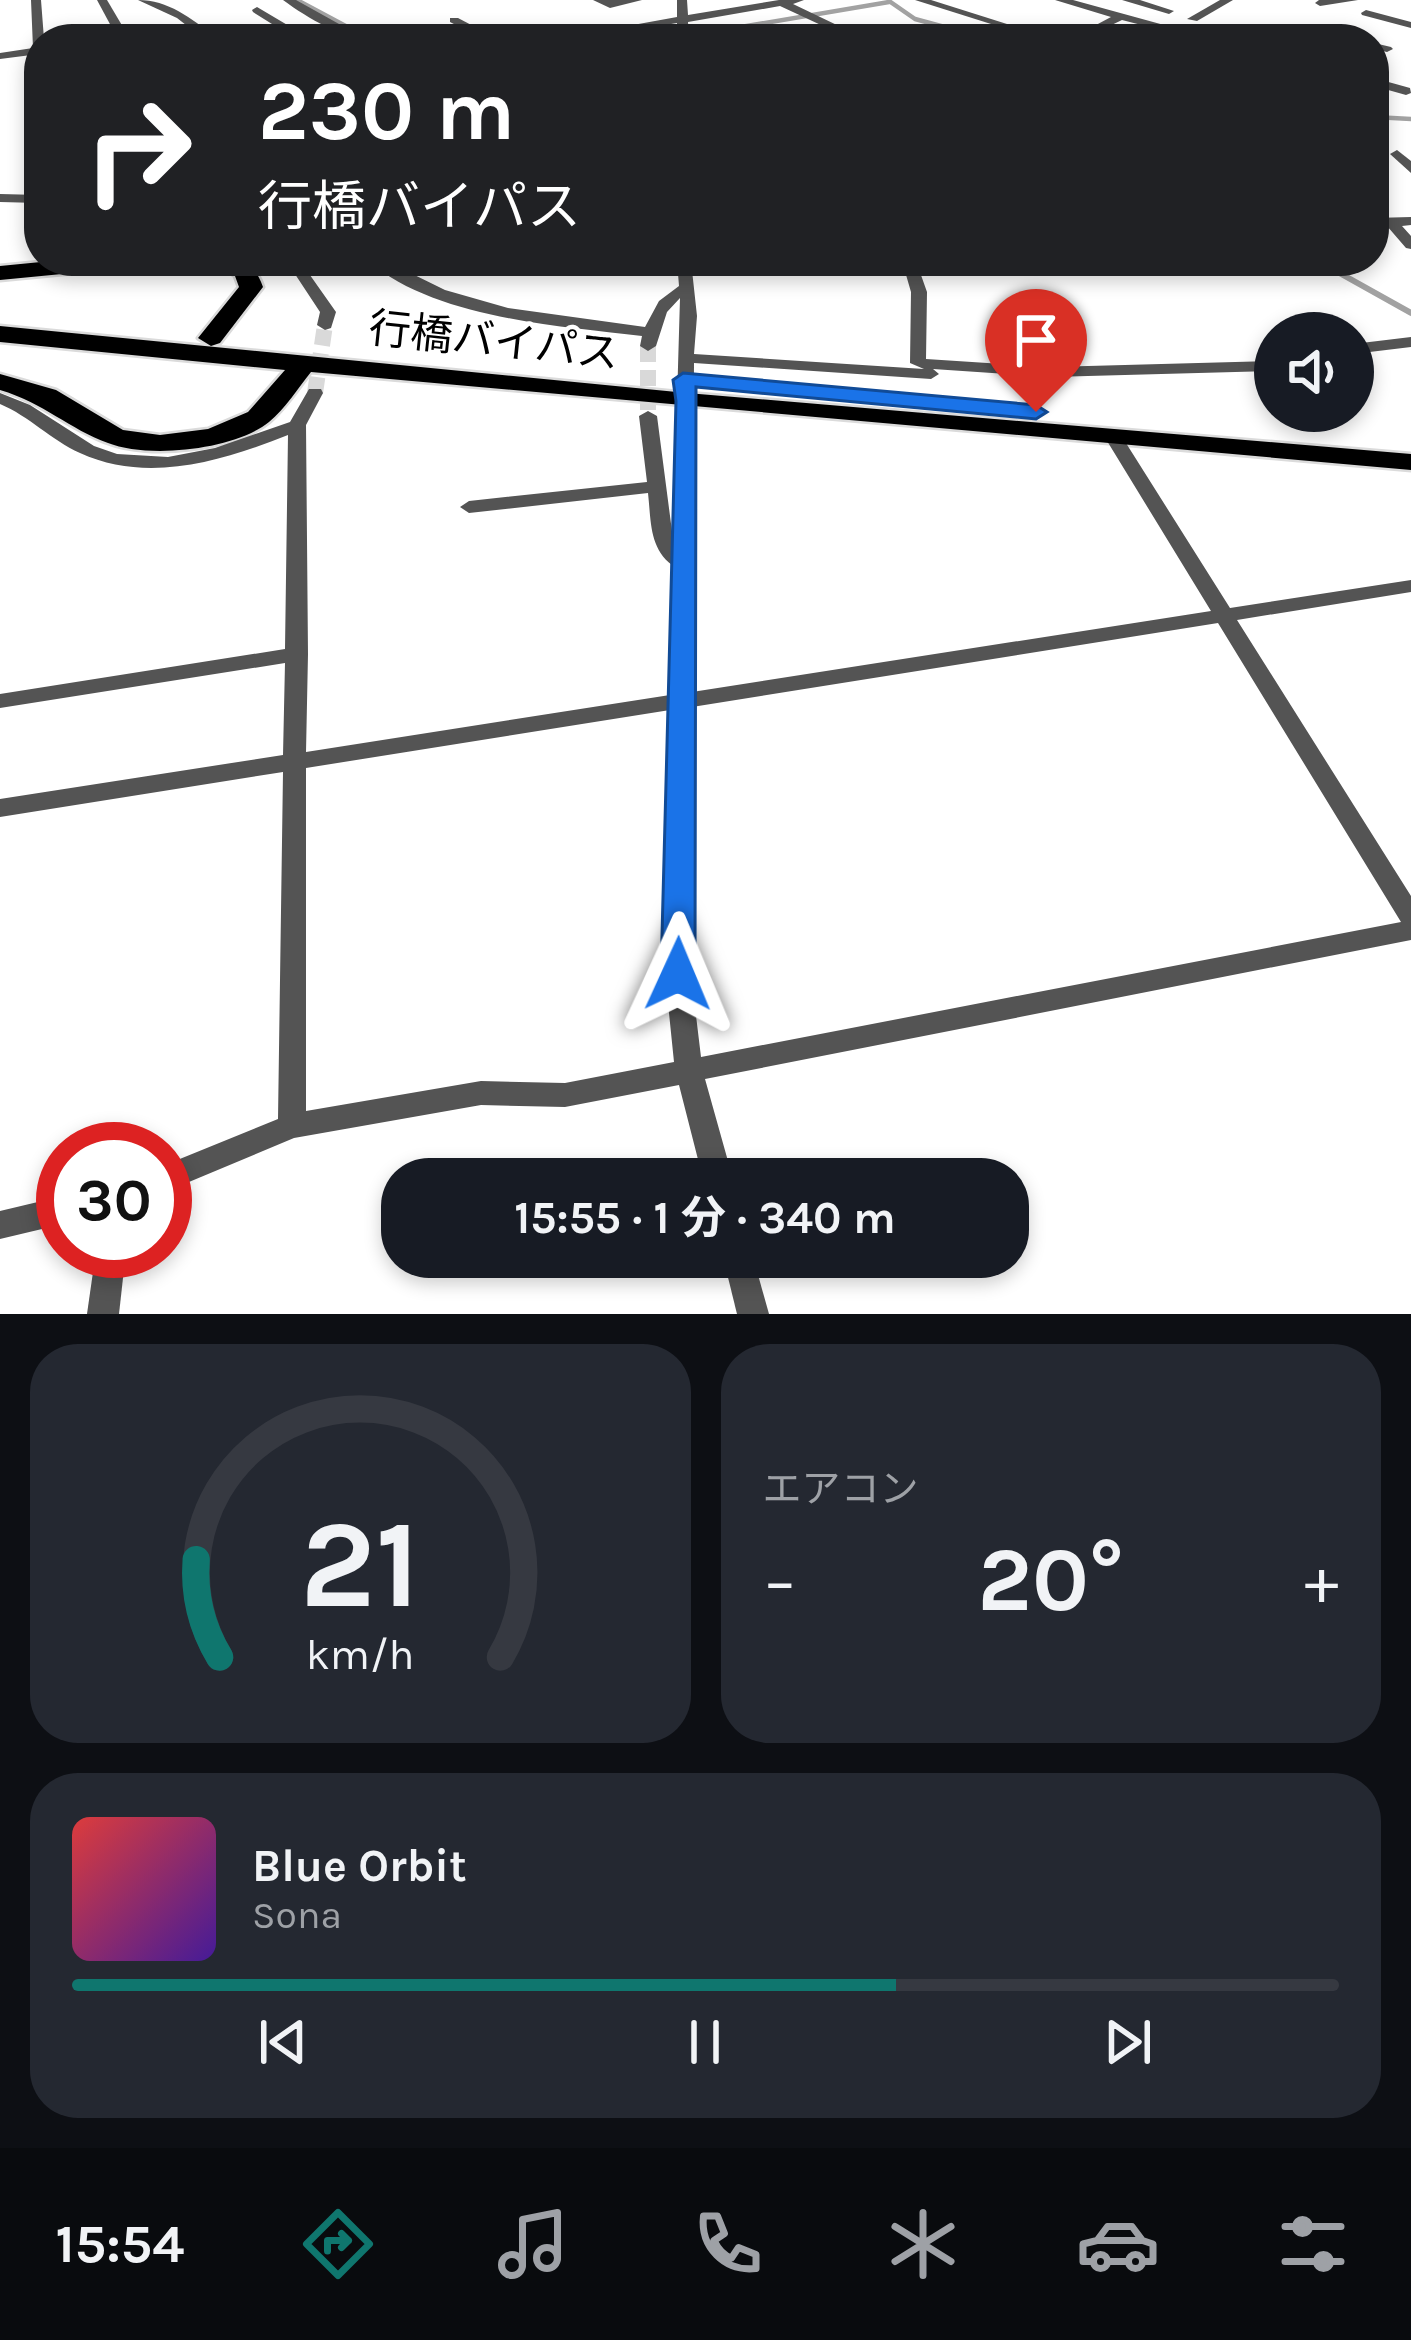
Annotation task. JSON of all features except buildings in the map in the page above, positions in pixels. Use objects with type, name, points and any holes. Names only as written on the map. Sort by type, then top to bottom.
[{"type":"highway","points":[[211,338],[251,286],[247,276]]},
{"type":"highway","name":"行橋バイパス","points":[[0,317],[1411,442]]},
{"type":"highway","name":"行橋バイパス","points":[[0,334],[304,364],[685,379],[1114,436],[1411,462]]},
{"type":"highway","points":[[4,399],[47,396],[116,437],[160,443],[214,437],[258,418],[304,364]]},
{"type":"street","points":[[102,0],[112,0]]},
{"type":"street","points":[[143,0],[190,24]]},
{"type":"street","points":[[288,0],[330,24]]},
{"type":"street","points":[[598,0],[610,5],[637,0]]},
{"type":"street","points":[[682,0],[682,24]]},
{"type":"street","points":[[652,24],[800,0]]},
{"type":"street","points":[[920,0],[1000,24]]},
{"type":"street","points":[[1060,0],[1151,24]]},
{"type":"street","points":[[1127,0],[1168,11]]},
{"type":"street","points":[[1192,20],[1228,0]]},
{"type":"street","points":[[1320,3],[1353,0]]},
{"type":"street","points":[[774,2],[826,24]]},
{"type":"street","points":[[166,9],[180,4]]},
{"type":"street","points":[[257,10],[279,24]]},
{"type":"street","points":[[1366,13],[1408,23]]},
{"type":"street","points":[[717,14],[732,24]]},
{"type":"street","points":[[740,24],[804,14]]},
{"type":"street","points":[[1104,24],[1120,16]]},
{"type":"street","points":[[454,20],[462,24]]},
{"type":"street","points":[[1389,86],[1406,91]]},
{"type":"street","points":[[1397,154],[1411,169]]},
{"type":"street","points":[[1392,250],[1411,247]]},
{"type":"street","points":[[303,276],[328,313],[326,325]]},
{"type":"street","points":[[401,276],[422,290],[454,301],[649,339],[673,293],[684,289]]},
{"type":"street","points":[[684,276],[689,316],[678,974],[689,1072],[712,1158]]},
{"type":"street","points":[[914,276],[919,292],[918,363],[964,369],[1109,371],[1254,367]]},
{"type":"street","points":[[1374,346],[1411,342]]},
{"type":"street","points":[[685,379],[964,376],[964,369]]},
{"type":"street","points":[[292,1126],[298,425],[315,392]]},
{"type":"street","points":[[4,399],[38,413],[92,452],[160,463],[204,458],[298,425]]},
{"type":"street","points":[[648,416],[663,539],[670,554],[686,566]]},
{"type":"street","points":[[1114,436],[1411,917]]},
{"type":"street","points":[[469,507],[658,486]]},
{"type":"street","points":[[0,808],[1411,586]]},
{"type":"street","points":[[0,701],[298,654]]},
{"type":"street","points":[[192,1169],[292,1126],[481,1093],[566,1095],[1411,930]]},
{"type":"street","points":[[0,1226],[36,1217]]},
{"type":"street","points":[[103,1314],[108,1278]]},
{"type":"street","points":[[744,1278],[753,1314]]},
{"type":"waterway","points":[[297,0],[342,24]]},
{"type":"waterway","points":[[889,1],[915,19],[934,24]]},
{"type":"waterway","points":[[759,24],[889,2]]},
{"type":"waterway","points":[[1389,118],[1411,119]]},
{"type":"waterway","points":[[1345,276],[1411,313]]},
{"type":"tunnel","points":[[315,393],[325,325]]},
{"type":"tunnel","points":[[648,346],[648,416]]},
{"type":"route","points":[[678,974],[686,566],[687,401],[683,380],[1036,412]]}]
